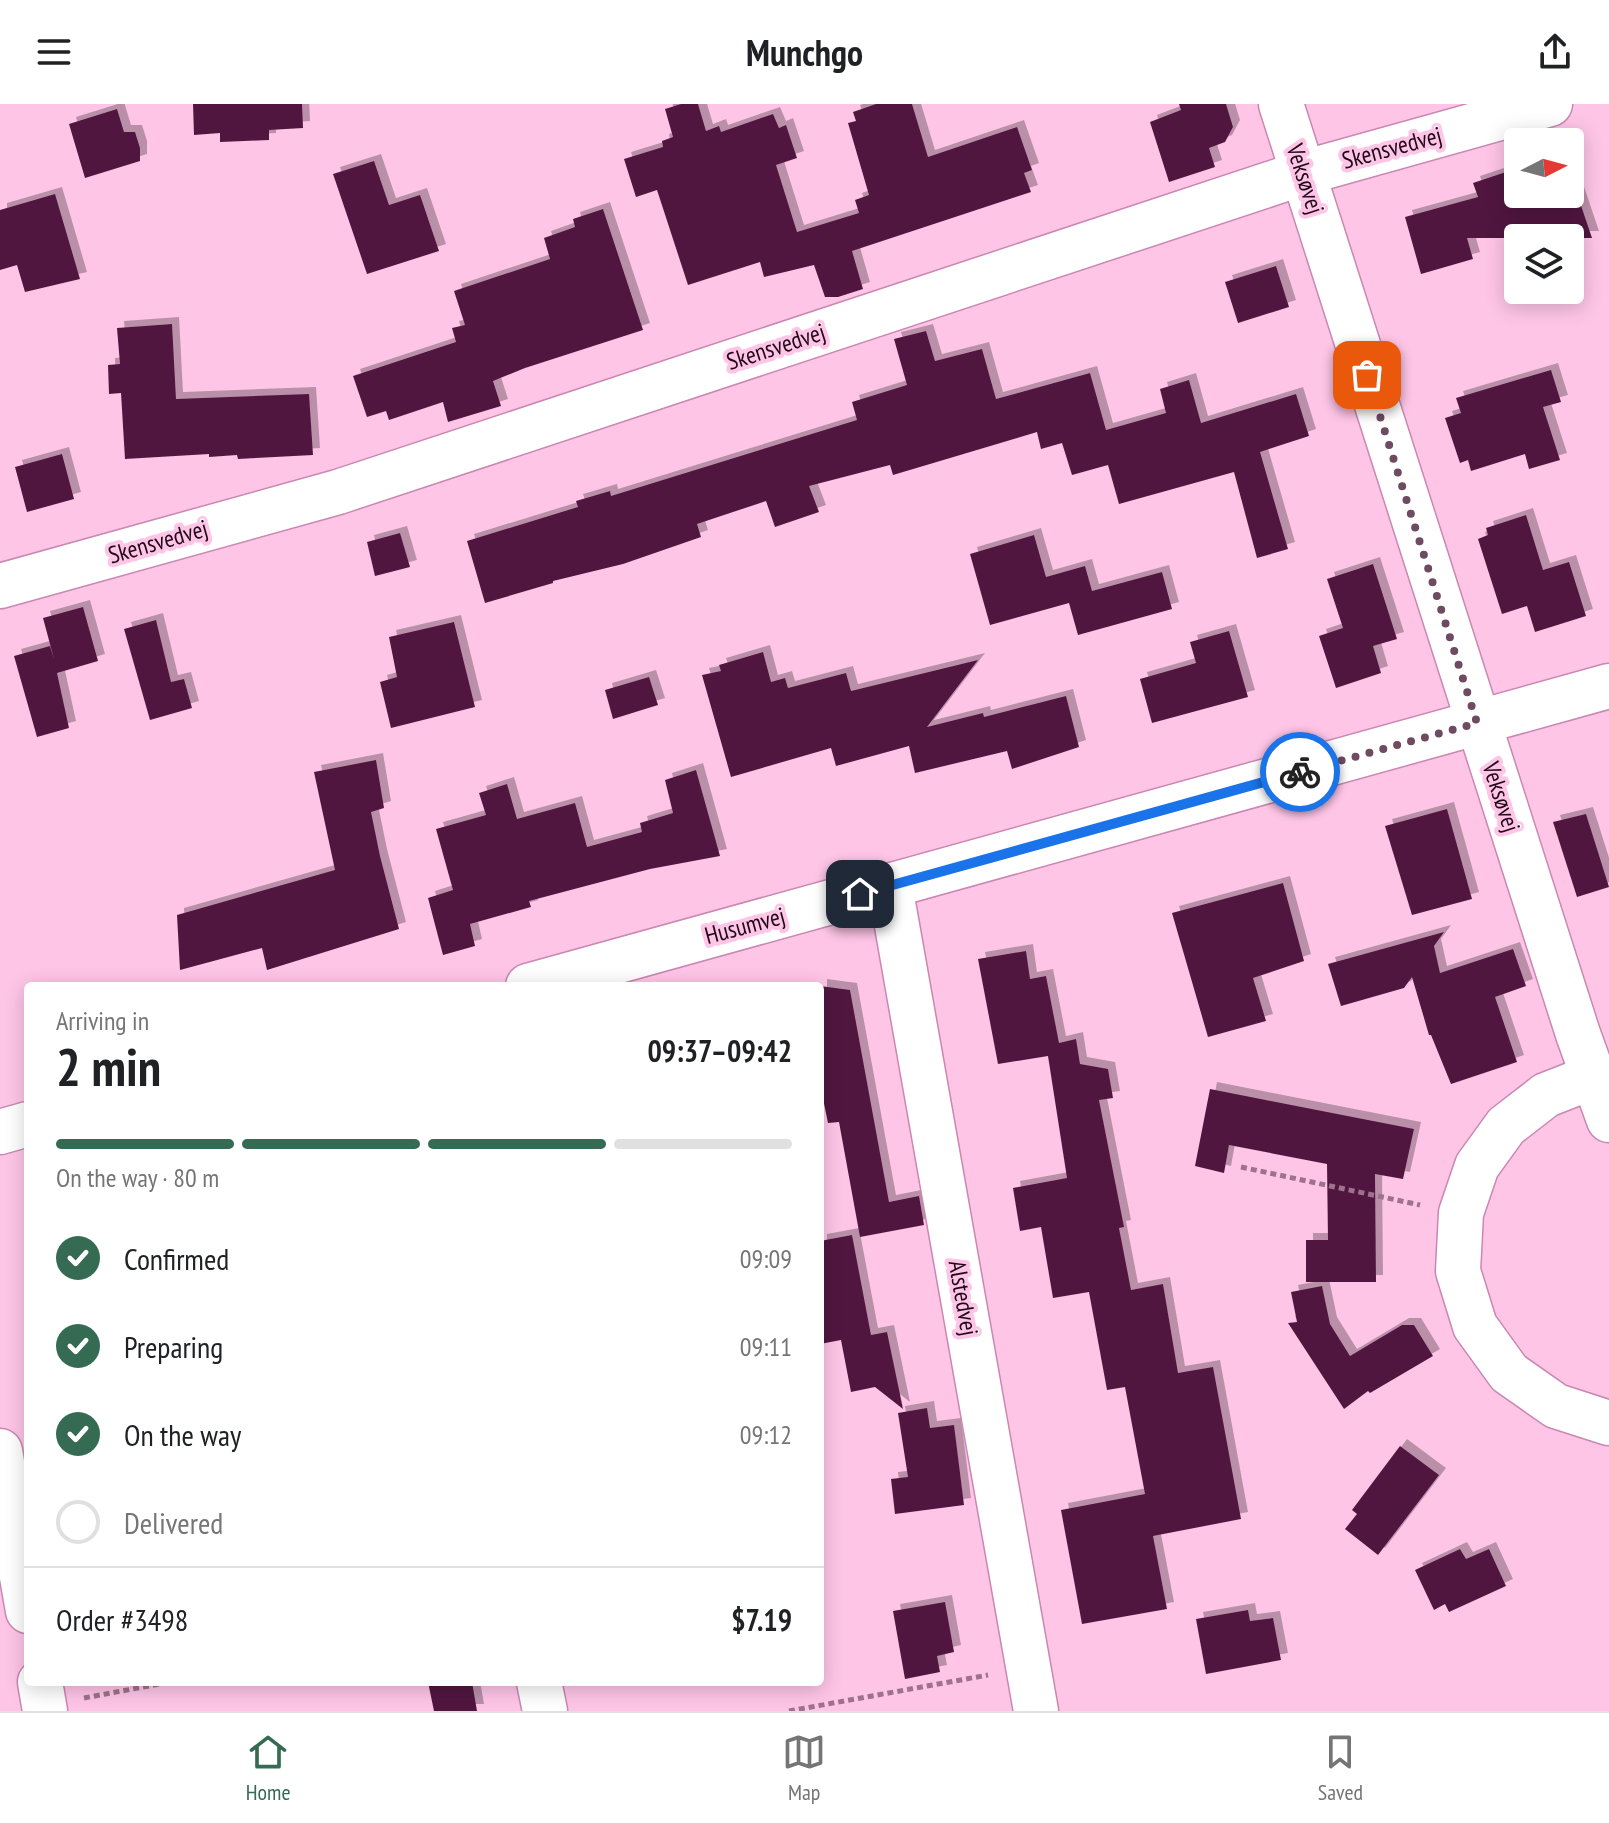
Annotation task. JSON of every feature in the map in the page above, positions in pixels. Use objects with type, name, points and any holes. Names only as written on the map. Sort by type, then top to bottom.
[{"type":"street","name":"Veksøvej","points":[[1281,104],[1477,723],[1592,1077],[1609,1120]]},
{"type":"street","name":"Skensvedvej","points":[[0,586],[338,492],[1303,173],[1550,104]]},
{"type":"street","name":"Husumvej","points":[[542,982],[1609,686]]},
{"type":"street","name":"Alstedvej","points":[[890,886],[1036,1711]]},
{"type":"street","points":[[1592,1077],[1546,1095],[1506,1126],[1477,1166],[1461,1213],[1458,1271],[1475,1326],[1509,1373],[1556,1406],[1609,1423]]},
{"type":"street","points":[[0,1132],[24,1125]]},
{"type":"street","points":[[0,1451],[24,1588]]},
{"type":"street","points":[[540,1686],[545,1711]]},
{"type":"path","points":[[1241,1167],[1461,1213]]},
{"type":"path","points":[[789,1711],[1028,1668]]},
{"type":"path","points":[[43,1699],[140,1686]]},
{"type":"building","points":[[193,104],[302,104],[303,128],[269,130],[269,140],[220,142],[220,133],[194,135]]},
{"type":"building","points":[[681,104],[698,104],[706,131],[719,126],[721,132],[773,114],[779,128],[786,125],[797,158],[776,165],[797,232],[859,213],[855,200],[869,195],[848,123],[856,121],[853,112],[876,104],[912,104],[928,157],[1017,127],[1032,170],[1024,173],[1031,192],[852,251],[863,289],[838,297],[825,297],[814,265],[764,277],[760,262],[688,285],[657,190],[636,197],[624,159],[663,147],[662,141],[673,137],[665,109]]},
{"type":"building","points":[[1179,104],[1226,104],[1233,127],[1225,142],[1209,148],[1215,167],[1169,182],[1150,122],[1181,110]]},
{"type":"building","points":[[117,109],[124,132],[135,132],[140,161],[85,178],[69,124]]},
{"type":"building","points":[[374,161],[389,205],[420,195],[439,251],[367,274],[333,174]]},
{"type":"building","points":[[1504,173],[1504,208],[1582,208],[1592,238],[1584,238],[1584,224],[1504,224],[1504,238],[1467,238],[1473,259],[1421,274],[1405,217],[1478,197],[1473,183]]},
{"type":"building","points":[[55,194],[80,279],[25,292],[17,265],[0,270],[0,210]]},
{"type":"building","points":[[603,209],[643,330],[493,381],[501,406],[448,422],[443,402],[389,420],[386,411],[367,417],[353,376],[456,342],[452,328],[465,325],[454,291],[550,259],[544,238],[575,227],[573,219]]},
{"type":"building","points":[[1276,266],[1289,307],[1238,323],[1225,282]]},
{"type":"building","points":[[172,324],[176,399],[309,394],[313,455],[238,459],[237,455],[209,457],[209,454],[125,459],[121,393],[109,394],[108,365],[120,364],[117,328]]},
{"type":"building","points":[[926,331],[935,361],[982,349],[996,399],[1090,373],[1106,430],[1166,413],[1160,389],[1189,380],[1201,423],[1296,394],[1309,436],[1260,452],[1288,549],[1257,558],[1234,472],[1119,504],[1108,465],[1072,475],[1062,443],[1041,449],[1037,432],[893,475],[890,465],[809,486],[819,512],[775,527],[766,501],[697,524],[701,537],[623,564],[553,581],[485,603],[467,541],[578,507],[576,501],[610,491],[611,496],[857,420],[852,402],[907,385],[894,339]]},
{"type":"building","points":[[1551,370],[1561,402],[1543,407],[1560,460],[1529,469],[1525,454],[1471,471],[1468,460],[1460,463],[1445,418],[1461,413],[1456,398]]},
{"type":"building","points":[[62,454],[74,499],[27,512],[15,467]]},
{"type":"building","points":[[1526,515],[1543,570],[1569,562],[1586,616],[1535,632],[1527,606],[1502,614],[1478,539],[1488,535],[1486,528]]},
{"type":"building","points":[[400,533],[410,567],[375,576],[367,542]]},
{"type":"building","points":[[1034,535],[1046,577],[1085,566],[1092,591],[1162,572],[1172,609],[1078,635],[1069,603],[990,625],[970,554]]},
{"type":"building","points":[[1373,564],[1397,639],[1373,646],[1381,673],[1336,688],[1319,636],[1343,628],[1327,579]]},
{"type":"building","points":[[83,607],[98,661],[57,673],[69,728],[37,737],[14,656],[50,646],[54,659],[43,618]]},
{"type":"building","points":[[156,620],[171,682],[184,679],[192,708],[150,720],[124,629]]},
{"type":"building","points":[[454,622],[475,707],[391,728],[380,682],[397,677],[389,637]]},
{"type":"building","points":[[1229,631],[1248,697],[1152,723],[1140,679],[1196,663],[1190,642]]},
{"type":"building","points":[[763,652],[771,682],[785,678],[788,688],[846,673],[851,691],[978,660],[927,727],[983,713],[984,717],[1066,696],[1079,747],[1012,769],[1007,751],[915,773],[909,746],[836,766],[831,748],[731,777],[702,675],[721,671],[719,665]]},
{"type":"building","points":[[649,677],[658,705],[613,719],[605,690]]},
{"type":"building","points":[[376,760],[384,808],[371,812],[399,929],[267,970],[262,948],[180,970],[177,915],[335,870],[314,772]]},
{"type":"building","points":[[696,770],[720,856],[650,869],[529,901],[531,907],[470,924],[475,946],[443,955],[428,898],[453,890],[436,829],[486,815],[479,793],[507,784],[517,819],[575,803],[587,847],[642,832],[640,823],[673,813],[665,780]]},
{"type":"building","points":[[1447,809],[1472,899],[1412,915],[1385,826]]},
{"type":"building","points":[[1586,814],[1609,887],[1577,897],[1553,822]]},
{"type":"building","points":[[1283,883],[1304,961],[1253,978],[1266,1021],[1208,1037],[1172,913]]},
{"type":"building","points":[[1444,932],[1434,946],[1440,973],[1513,949],[1526,986],[1495,997],[1517,1062],[1451,1084],[1429,1035],[1412,977],[1404,988],[1341,1006],[1328,964]]},
{"type":"building","points":[[1026,951],[1030,979],[1046,976],[1059,1043],[1076,1039],[1080,1064],[1108,1069],[1113,1098],[1099,1100],[1124,1227],[1119,1228],[1131,1290],[1163,1284],[1178,1373],[1213,1367],[1241,1519],[1153,1536],[1167,1609],[1082,1624],[1061,1510],[1145,1494],[1125,1387],[1107,1390],[1089,1292],[1053,1298],[1041,1227],[1020,1231],[1013,1188],[1067,1178],[1048,1056],[998,1064],[978,959]]},
{"type":"building","points":[[824,987],[850,990],[889,1202],[919,1196],[924,1225],[860,1237],[839,1122],[828,1123],[824,1104]]},
{"type":"building","points":[[1210,1089],[1414,1129],[1403,1179],[1375,1174],[1376,1282],[1306,1282],[1306,1240],[1328,1240],[1327,1164],[1229,1145],[1224,1173],[1195,1166]]},
{"type":"building","points":[[852,1235],[871,1335],[887,1332],[903,1409],[875,1387],[851,1392],[841,1340],[824,1343],[824,1240]]},
{"type":"building","points":[[1322,1286],[1330,1324],[1350,1356],[1402,1325],[1414,1325],[1433,1356],[1370,1393],[1368,1391],[1344,1409],[1288,1323],[1297,1322],[1291,1292]]},
{"type":"building","points":[[927,1408],[930,1428],[954,1425],[964,1505],[895,1514],[891,1479],[908,1477],[898,1413]]},
{"type":"building","points":[[1400,1446],[1439,1475],[1378,1555],[1345,1529],[1357,1514],[1352,1510]]},
{"type":"building","points":[[1460,1549],[1466,1559],[1489,1549],[1506,1586],[1449,1612],[1445,1604],[1434,1610],[1415,1570]]},
{"type":"building","points":[[945,1602],[954,1652],[937,1656],[940,1672],[905,1679],[893,1611]]},
{"type":"building","points":[[1248,1610],[1250,1621],[1273,1618],[1281,1660],[1206,1674],[1196,1619]]},
{"type":"building","points":[[429,1686],[473,1686],[477,1711],[434,1711]]},
{"type":"way so far","points":[[1300,772],[1477,723],[1367,375]]},
{"type":"route","points":[[860,894],[1300,772]]}]
